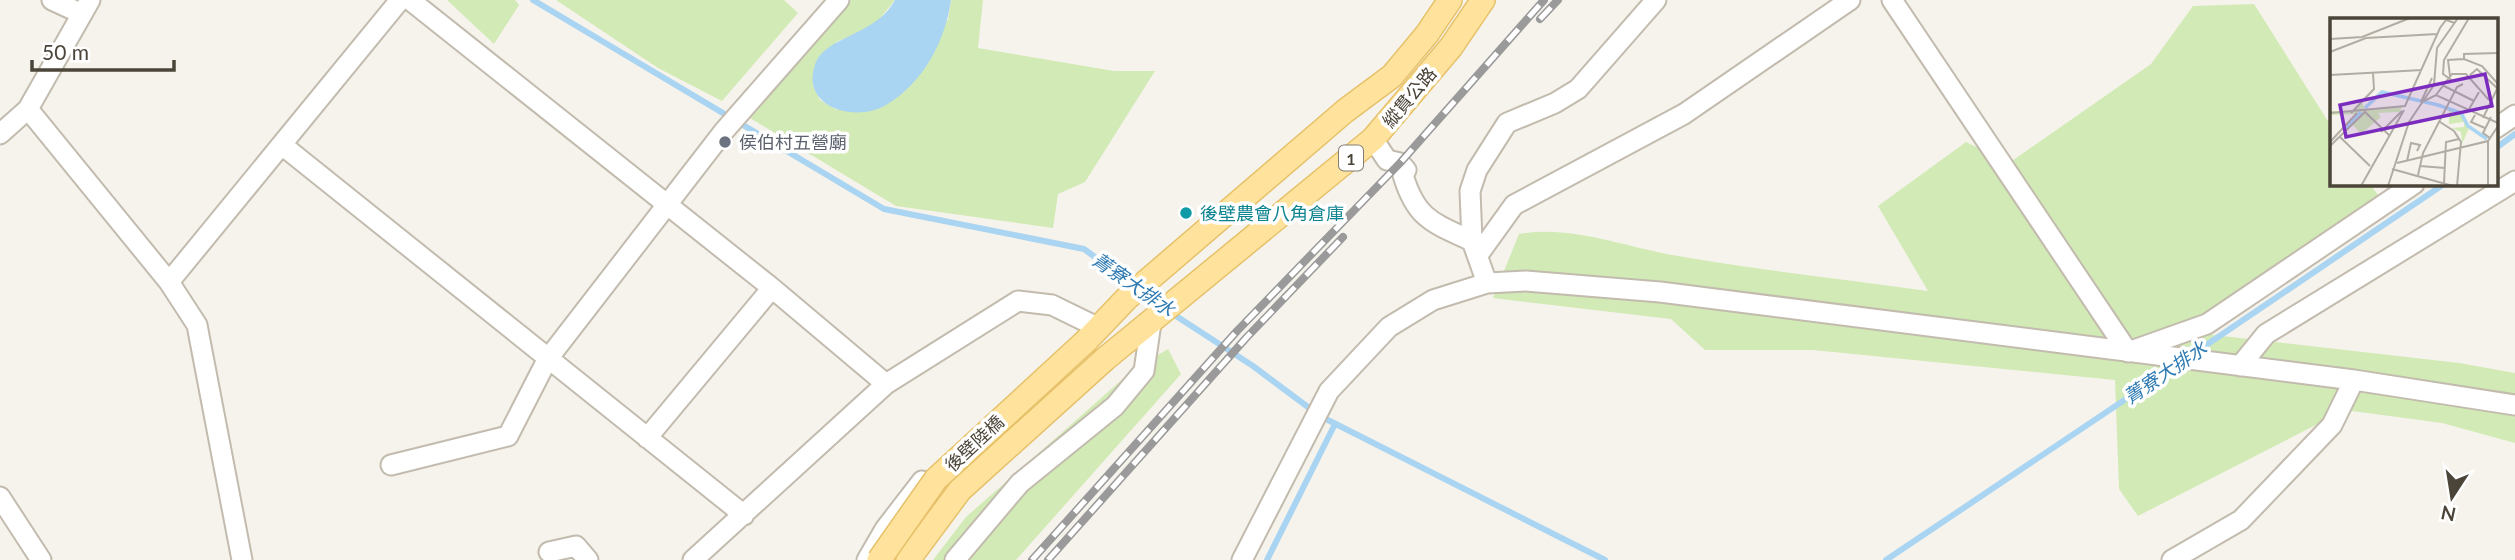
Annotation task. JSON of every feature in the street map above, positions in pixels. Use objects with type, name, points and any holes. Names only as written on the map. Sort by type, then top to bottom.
[{"type":"main road","name":"縱貫公路","points":[[1091,334],[1126,299],[1345,111],[1392,76],[1427,34],[1450,0]]},
{"type":"main road","name":"縱貫公路","points":[[1151,323],[1373,139],[1451,47],[1483,0]]},
{"type":"main road","name":"後壁陸橋","points":[[908,560],[960,490],[1105,359],[1151,323]]},
{"type":"main road","name":"後壁陸橋","points":[[879,560],[936,479],[1091,334]]},
{"type":"street","points":[[0,134],[28,108],[86,7],[52,0]]},
{"type":"street","points":[[169,282],[400,0]]},
{"type":"street","points":[[410,0],[772,288],[886,384]]},
{"type":"street","points":[[391,465],[508,436],[547,360],[724,131],[839,0]]},
{"type":"street","points":[[1487,282],[1475,248],[1471,191],[1477,170],[1507,124],[1555,103],[1578,89],[1656,0]]},
{"type":"street","points":[[1475,248],[1514,205],[1684,114],[1850,0]]},
{"type":"street","points":[[1892,0],[2128,352]]},
{"type":"street","points":[[28,108],[169,282],[197,326],[242,560]]},
{"type":"street","points":[[2498,127],[2515,115]]},
{"type":"street","points":[[1373,139],[1387,160],[1400,163],[1406,170],[1403,174],[1409,193],[1426,219],[1475,248]]},
{"type":"street","points":[[282,145],[547,360],[744,515]]},
{"type":"street","points":[[2233,365],[2266,334],[2515,181]]},
{"type":"street","points":[[2128,352],[2207,324],[2411,186]]},
{"type":"street","points":[[1242,560],[1329,391],[1389,327],[1433,300],[1487,282],[1551,282],[1660,292],[2354,380],[2515,405]]},
{"type":"street","points":[[646,438],[772,288]]},
{"type":"street","points":[[693,560],[886,384],[1018,301],[1052,305],[1091,334],[1083,345],[1033,379],[925,477],[885,529],[867,560]]},
{"type":"street","points":[[955,560],[1020,484],[1115,406],[1144,371],[1151,323]]},
{"type":"street","points":[[2172,560],[2241,520],[2333,425],[2354,380]]},
{"type":"street","points":[[0,497],[41,560]]},
{"type":"street","points":[[549,552],[576,545],[588,560]]},
{"type":"green space","points":[[447,0],[515,0],[519,5],[494,44]]},
{"type":"green space","points":[[556,0],[784,0],[798,13],[722,101],[658,68]]},
{"type":"green space","points":[[851,0],[895,0],[874,26],[836,42],[813,86],[820,100],[837,110],[948,20],[951,0],[983,0],[978,48],[1114,71],[1155,71],[1085,182],[1058,194],[1053,228],[896,206],[750,118]]},
{"type":"green space","points":[[2254,4],[2330,124],[2330,186],[2371,186],[2378,195],[2196,333],[2459,363],[2515,373],[2515,443],[2442,423],[2345,410],[2138,516],[2119,489],[2115,380],[1813,350],[1705,350],[1671,319],[1493,298],[1519,234],[1538,232],[1577,234],[1672,255],[1928,291],[1878,206],[1966,142],[2009,163],[2151,64],[2193,6]]},
{"type":"green space","points":[[1168,349],[1181,374],[1016,560],[933,560],[966,517],[1134,369]]},
{"type":"water","points":[[895,0],[951,0],[938,46],[921,73],[899,96],[874,110],[847,112],[823,101],[816,92],[813,80],[815,65],[820,55],[839,41],[876,21]]},
{"type":"waterway","name":"菁寮大排水","points":[[533,0],[884,209],[1084,249],[1133,285]]},
{"type":"waterway","name":"菁寮大排水","points":[[2498,147],[2515,134]]},
{"type":"waterway","name":"菁寮大排水","points":[[2193,354],[2441,186]]},
{"type":"waterway","name":"菁寮大排水","points":[[1142,292],[1162,306]]},
{"type":"waterway","name":"菁寮大排水","points":[[1170,312],[1253,366],[1320,416],[1605,560]]},
{"type":"waterway","name":"菁寮大排水","points":[[1886,560],[2181,362]]},
{"type":"waterway","points":[[1267,560],[1335,424]]},
{"type":"railway","points":[[1032,560],[1237,331],[1400,163],[1544,0]]},
{"type":"railway","points":[[1540,19],[1558,0]]},
{"type":"railway","points":[[1048,560],[1247,337],[1343,237]]},
{"type":"place","name":"侯伯村五營廟","points":[[725,142]]},
{"type":"place","name":"後壁農會八角倉庫","points":[[1186,213]]}]
